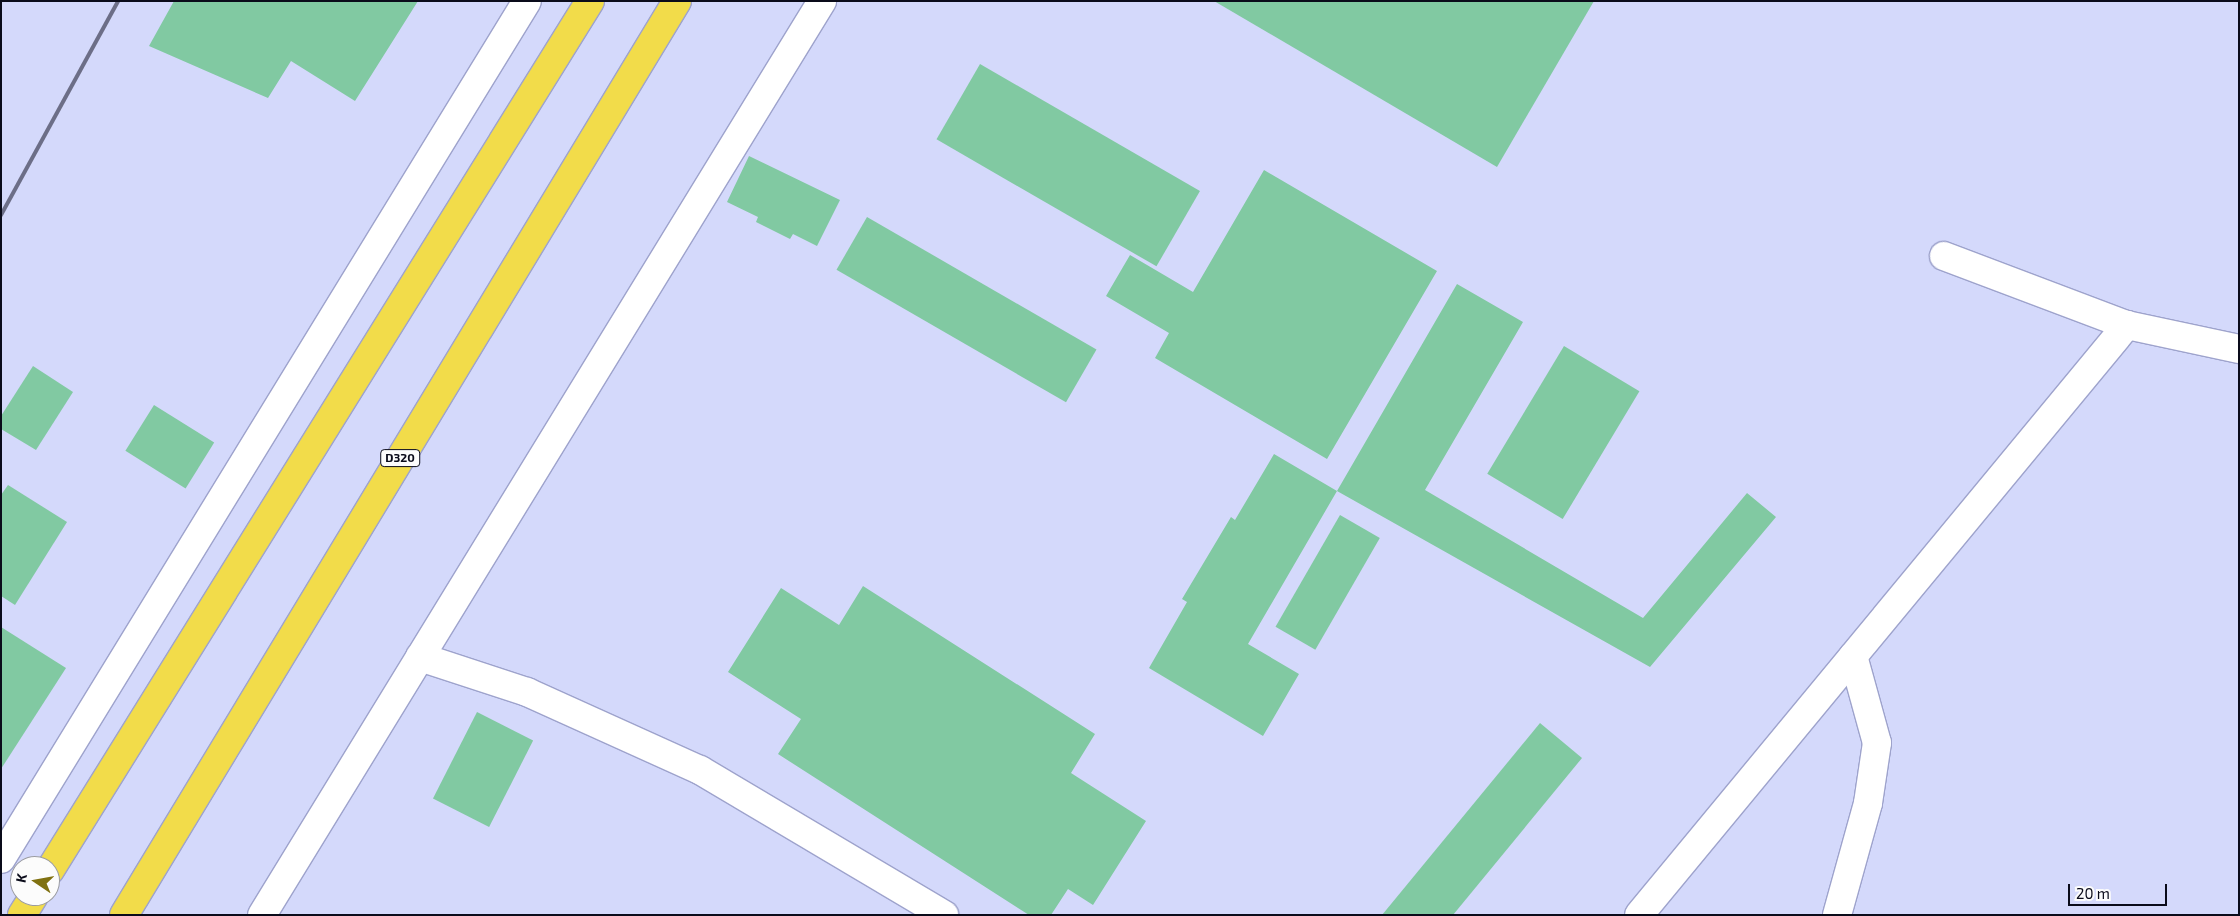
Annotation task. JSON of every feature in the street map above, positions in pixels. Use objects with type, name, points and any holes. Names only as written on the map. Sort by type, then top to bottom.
[{"type":"highway","points":[[59,856],[590,1]]},
{"type":"highway","name":"D320","points":[[124,915],[677,1]]},
{"type":"street","points":[[1,859],[527,1]]},
{"type":"street","points":[[262,915],[822,1]]},
{"type":"street","points":[[1944,256],[2127,325],[2239,349]]},
{"type":"street","points":[[1639,915],[2127,325]]},
{"type":"street","points":[[420,656],[527,692],[700,770],[944,915]]},
{"type":"street","points":[[1838,915],[1868,803],[1876,743],[1853,656]]},
{"type":"building","points":[[174,1],[418,1],[355,101],[291,61],[268,98],[149,46]]},
{"type":"building","points":[[1214,1],[1594,1],[1497,167]]},
{"type":"building","points":[[980,64],[1200,191],[1156,266],[936,139]]},
{"type":"building","points":[[749,156],[840,200],[817,246],[793,234],[790,239],[756,222],[758,217],[727,202]]},
{"type":"building","points":[[1264,170],[1437,271],[1327,459],[1155,358],[1169,333],[1106,296],[1130,255],[1193,292]]},
{"type":"building","points":[[867,217],[1096,349],[1066,402],[836,270]]},
{"type":"building","points":[[1457,284],[1523,322],[1425,490],[1643,618],[1747,493],[1776,517],[1650,667],[1337,491]]},
{"type":"building","points":[[1564,346],[1639,391],[1563,519],[1487,474]]},
{"type":"building","points":[[33,366],[73,392],[36,450],[1,429],[1,416]]},
{"type":"building","points":[[154,405],[214,443],[186,488],[125,451]]},
{"type":"building","points":[[1274,454],[1337,491],[1248,644],[1299,674],[1263,736],[1149,668],[1187,602],[1182,599],[1231,517],[1235,520]]},
{"type":"building","points":[[8,485],[67,522],[15,605],[1,596],[1,495]]},
{"type":"building","points":[[1340,515],[1380,538],[1315,650],[1276,627]]},
{"type":"building","points":[[863,586],[1095,734],[1071,773],[1146,821],[1093,905],[1068,889],[1051,915],[1029,915],[778,754],[801,719],[728,672],[781,588],[839,625]]},
{"type":"building","points":[[1,627],[66,668],[1,769]]},
{"type":"building","points":[[477,712],[533,741],[489,827],[433,798]]},
{"type":"building","points":[[1540,723],[1582,758],[1453,915],[1382,915]]},
{"type":"railway","points":[[1,215],[118,1]]}]
